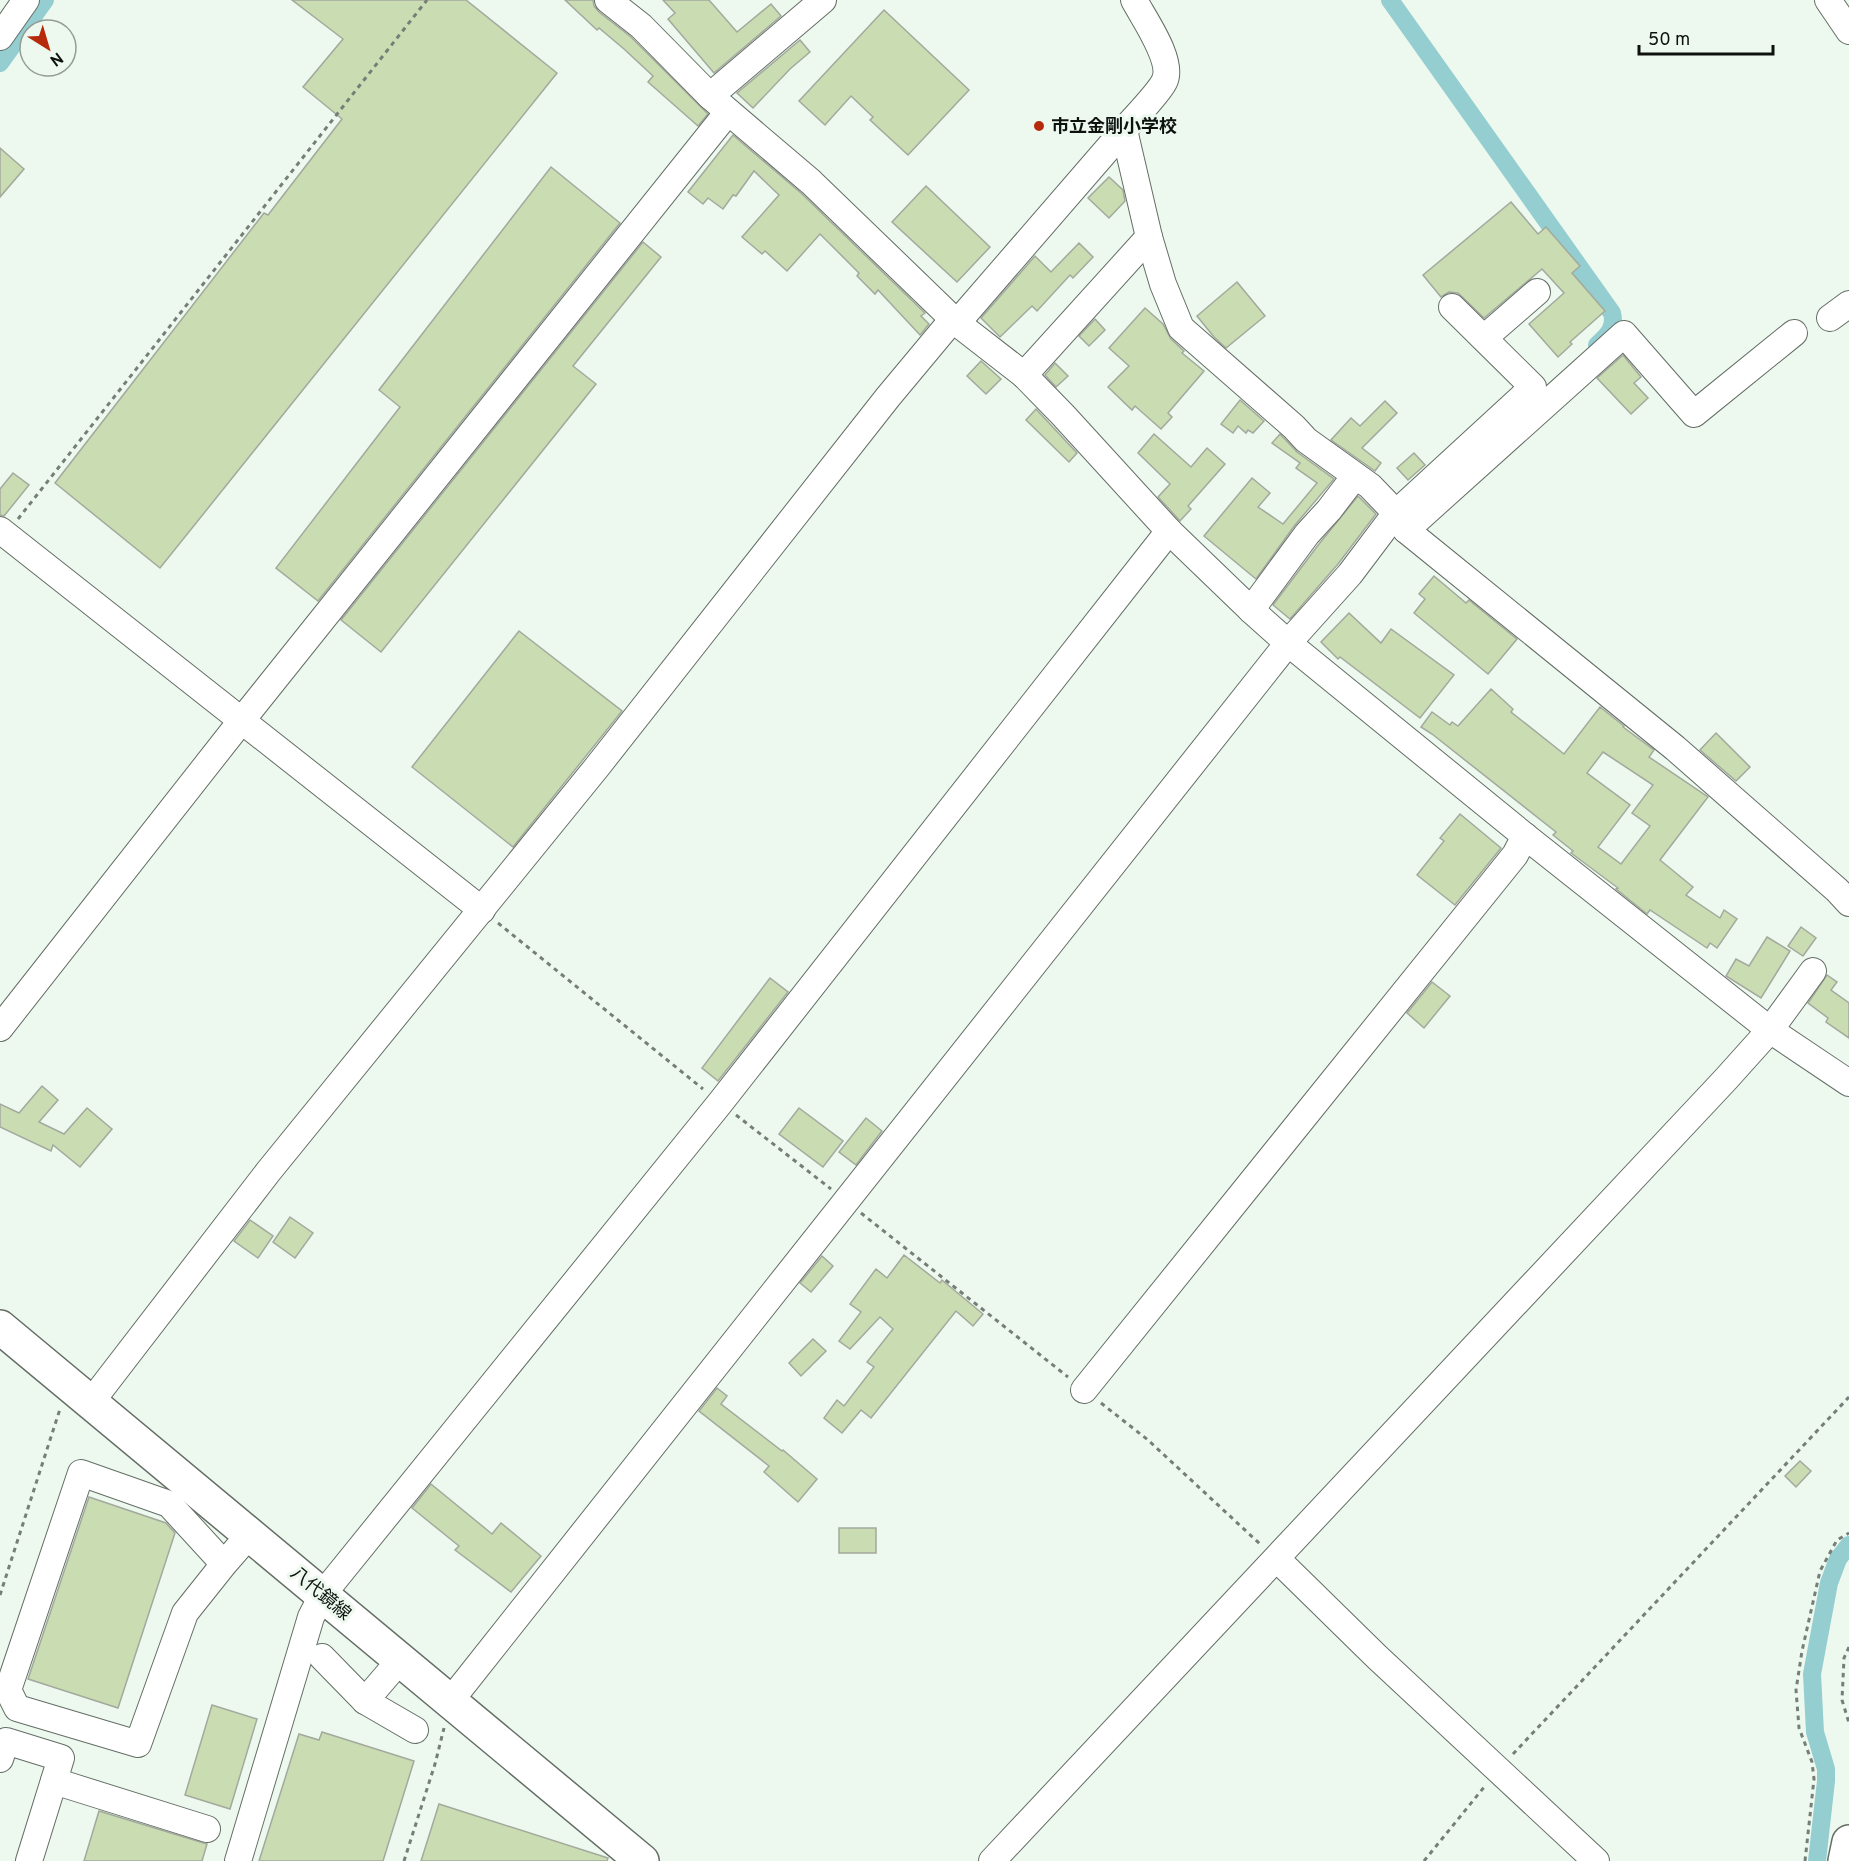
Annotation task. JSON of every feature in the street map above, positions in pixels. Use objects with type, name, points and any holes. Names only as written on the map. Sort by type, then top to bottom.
[{"type":"main road","name":"八代鏡線","points":[[0,1327],[642,1861]]},
{"type":"main road","points":[[1845,1861],[1849,1842]]},
{"type":"street","points":[[0,37],[27,0]]},
{"type":"street","points":[[608,0],[641,26],[719,104],[811,182],[955,321],[1024,375],[1169,531],[1288,643],[1525,836],[1770,1030],[1849,1083]]},
{"type":"street","points":[[0,1028],[242,720],[719,104],[823,0]]},
{"type":"street","points":[[80,1393],[268,1172],[482,910],[888,397],[1165,82],[1167,69],[1163,54],[1134,0]]},
{"type":"street","points":[[1827,0],[1849,31]]},
{"type":"street","points":[[1124,130],[1149,237],[1163,284],[1180,328],[1306,440],[1370,486],[1401,522],[1675,747],[1845,891]]},
{"type":"street","points":[[1024,375],[1149,237]]},
{"type":"street","points":[[1484,338],[1537,291]]},
{"type":"street","points":[[451,1700],[842,1198],[1288,643],[1350,574],[1533,387],[1452,307]]},
{"type":"street","points":[[1401,522],[1624,334],[1694,414],[1794,333]]},
{"type":"street","points":[[1251,610],[1295,550],[1355,476]]},
{"type":"street","points":[[238,1861],[311,1617],[323,1594],[720,1103],[1169,531]]},
{"type":"street","points":[[3,532],[482,910]]},
{"type":"street","points":[[1084,1390],[1515,855],[1525,836]]},
{"type":"street","points":[[992,1861],[1770,1030],[1813,971]]},
{"type":"street","points":[[224,1564],[169,1504],[81,1473],[8,1690],[17,1708],[138,1744],[185,1613],[250,1534]]},
{"type":"street","points":[[1277,1559],[1377,1657],[1596,1861]]},
{"type":"street","points":[[322,1658],[365,1701],[415,1730]]},
{"type":"street","points":[[365,1701],[401,1659]]},
{"type":"street","points":[[29,1861],[71,1724]]},
{"type":"street","points":[[0,1759],[6,1741],[57,1770],[207,1828]]},
{"type":"path","points":[[3,532],[427,0]]},
{"type":"path","points":[[482,910],[720,1103],[1148,1440],[1277,1559]]},
{"type":"path","points":[[0,1595],[80,1393]]},
{"type":"path","points":[[1424,1861],[1497,1770],[1849,1397]]},
{"type":"path","points":[[1805,1861],[1814,1779],[1812,1762],[1799,1728],[1796,1690],[1802,1651],[1820,1571],[1837,1540],[1849,1533]]},
{"type":"path","points":[[1849,1647],[1844,1658],[1842,1700],[1849,1723]]},
{"type":"path","points":[[404,1861],[435,1764],[451,1700]]},
{"type":"building","points":[[292,0],[466,0],[557,73],[160,568],[55,483],[264,213],[268,215],[342,119],[303,87],[343,39]]},
{"type":"building","points":[[565,0],[593,0],[599,12],[631,37],[708,114],[698,126],[648,82],[653,76]]},
{"type":"building","points":[[663,0],[709,0],[737,32],[771,4],[781,16],[714,73],[668,19],[675,13]]},
{"type":"building","points":[[884,10],[969,90],[908,155],[870,120],[873,117],[851,96],[825,125],[799,101]]},
{"type":"building","points":[[800,40],[810,52],[790,69],[753,108],[737,93]]},
{"type":"building","points":[[733,135],[801,193],[925,313],[921,316],[929,324],[920,335],[878,290],[875,294],[857,276],[859,273],[820,234],[787,271],[765,251],[762,254],[742,237],[779,195],[754,171],[736,196],[733,195],[723,209],[708,198],[703,204],[688,192]]},
{"type":"building","points":[[0,148],[24,169],[0,197]]},
{"type":"building","points":[[551,167],[620,223],[318,601],[276,568],[400,407],[379,390]]},
{"type":"building","points":[[1109,177],[1123,190],[1125,201],[1109,218],[1088,198]]},
{"type":"building","points":[[926,186],[990,247],[957,282],[892,222]]},
{"type":"building","points":[[1511,202],[1538,234],[1546,227],[1580,266],[1572,273],[1605,311],[1570,342],[1572,344],[1558,357],[1529,324],[1564,293],[1542,269],[1484,318],[1458,293],[1449,292],[1441,297],[1423,275]]},
{"type":"building","points":[[643,242],[661,257],[573,366],[596,384],[381,652],[341,620]]},
{"type":"building","points":[[1079,243],[1093,257],[1073,278],[1070,275],[1037,311],[1032,306],[1000,337],[981,318],[1035,256],[1051,272]]},
{"type":"building","points":[[1237,282],[1265,316],[1226,348],[1197,316]]},
{"type":"building","points":[[1145,308],[1163,324],[1171,339],[1184,351],[1182,353],[1204,371],[1168,413],[1172,417],[1161,429],[1135,406],[1132,410],[1108,387],[1129,366],[1109,348]]},
{"type":"building","points":[[1095,319],[1105,330],[1089,346],[1079,336]]},
{"type":"building","points":[[1623,355],[1641,377],[1634,383],[1648,398],[1631,414],[1597,378]]},
{"type":"building","points":[[981,361],[1001,379],[986,394],[967,376]]},
{"type":"building","points":[[1055,363],[1068,376],[1056,387],[1045,375]]},
{"type":"building","points":[[1240,400],[1264,421],[1253,433],[1248,430],[1246,433],[1238,426],[1233,433],[1221,424]]},
{"type":"building","points":[[1385,401],[1397,413],[1362,448],[1381,463],[1375,471],[1331,440],[1351,418],[1360,426]]},
{"type":"building","points":[[1036,409],[1077,453],[1069,462],[1026,420]]},
{"type":"building","points":[[1154,434],[1191,467],[1207,448],[1225,464],[1188,506],[1191,509],[1180,521],[1158,497],[1170,484],[1138,453]]},
{"type":"building","points":[[1280,434],[1297,452],[1334,479],[1295,525],[1256,579],[1204,536],[1252,478],[1270,493],[1258,507],[1283,524],[1317,483],[1296,468],[1300,463],[1272,443]]},
{"type":"building","points":[[1414,453],[1425,465],[1408,480],[1397,468]]},
{"type":"building","points":[[13,473],[29,485],[4,516],[0,515],[0,489]]},
{"type":"building","points":[[1358,496],[1376,514],[1338,564],[1290,619],[1273,605]]},
{"type":"building","points":[[1434,576],[1466,603],[1469,600],[1517,639],[1488,674],[1414,613],[1425,599],[1419,594]]},
{"type":"building","points":[[1349,613],[1381,643],[1391,629],[1454,675],[1420,718],[1340,657],[1338,659],[1321,642]]},
{"type":"building","points":[[519,631],[622,711],[513,847],[412,767]]},
{"type":"building","points":[[1491,689],[1513,709],[1511,712],[1564,754],[1600,707],[1654,750],[1649,757],[1708,797],[1660,860],[1693,887],[1686,895],[1720,918],[1724,910],[1737,919],[1717,948],[1710,943],[1707,948],[1650,910],[1647,914],[1616,889],[1618,888],[1571,853],[1573,851],[1553,835],[1556,832],[1421,727],[1432,712],[1450,725],[1452,722],[1458,726]],"holes":[[[1603,752],[1653,785],[1632,813],[1650,826],[1621,864],[1598,847],[1630,805],[1587,773]]]},
{"type":"building","points":[[1716,733],[1750,767],[1736,781],[1700,750]]},
{"type":"building","points":[[1460,814],[1501,848],[1455,905],[1417,875],[1444,841],[1440,838]]},
{"type":"building","points":[[1801,927],[1816,938],[1803,956],[1788,946]]},
{"type":"building","points":[[1767,937],[1790,951],[1761,998],[1726,976],[1736,959],[1749,966]]},
{"type":"building","points":[[1827,975],[1837,982],[1831,990],[1849,1003],[1849,1038],[1826,1022],[1828,1018],[1808,1003]]},
{"type":"building","points":[[770,978],[788,992],[718,1081],[702,1068]]},
{"type":"building","points":[[1432,982],[1450,996],[1424,1028],[1407,1013]]},
{"type":"building","points":[[42,1086],[58,1100],[39,1122],[64,1134],[87,1108],[112,1129],[80,1167],[53,1145],[51,1151],[0,1127],[0,1104],[19,1113]]},
{"type":"building","points":[[799,1108],[843,1141],[823,1167],[779,1134]]},
{"type":"building","points":[[866,1118],[882,1131],[856,1165],[839,1152]]},
{"type":"building","points":[[290,1217],[313,1233],[295,1258],[273,1242]]},
{"type":"building","points":[[250,1220],[273,1236],[258,1258],[234,1241]]},
{"type":"building","points":[[904,1255],[940,1283],[942,1280],[983,1314],[973,1326],[956,1311],[871,1418],[861,1410],[842,1433],[824,1418],[837,1400],[844,1406],[874,1367],[867,1362],[893,1329],[880,1317],[850,1349],[839,1341],[861,1312],[850,1304],[876,1269],[887,1278]]},
{"type":"building","points":[[822,1256],[833,1266],[811,1292],[800,1283]]},
{"type":"building","points":[[813,1339],[826,1351],[801,1376],[789,1363]]},
{"type":"building","points":[[717,1388],[727,1396],[721,1404],[783,1450],[817,1479],[798,1502],[764,1472],[769,1466],[699,1411]]},
{"type":"building","points":[[1800,1461],[1811,1471],[1796,1487],[1785,1476]]},
{"type":"building","points":[[431,1484],[492,1534],[501,1523],[541,1556],[511,1592],[455,1550],[459,1546],[412,1508]]},
{"type":"building","points":[[89,1497],[166,1523],[175,1533],[118,1708],[28,1679]]},
{"type":"building","points":[[839,1528],[876,1528],[876,1553],[839,1553]]},
{"type":"building","points":[[212,1705],[257,1719],[230,1809],[185,1795]]},
{"type":"building","points":[[322,1732],[414,1761],[383,1861],[259,1861],[299,1734],[319,1740]]},
{"type":"building","points":[[439,1804],[608,1858],[607,1861],[421,1861]]},
{"type":"building","points":[[99,1811],[207,1844],[202,1861],[84,1861]]},
{"type":"waterway","points":[[0,63],[45,0]]},
{"type":"waterway","points":[[1390,0],[1612,313],[1612,327],[1597,345]]},
{"type":"waterway","points":[[1817,1861],[1826,1769],[1815,1732],[1812,1674],[1829,1583],[1838,1559],[1849,1545]]},
{"type":"place","name":"市立金剛小学校","points":[[1039,126]]}]
